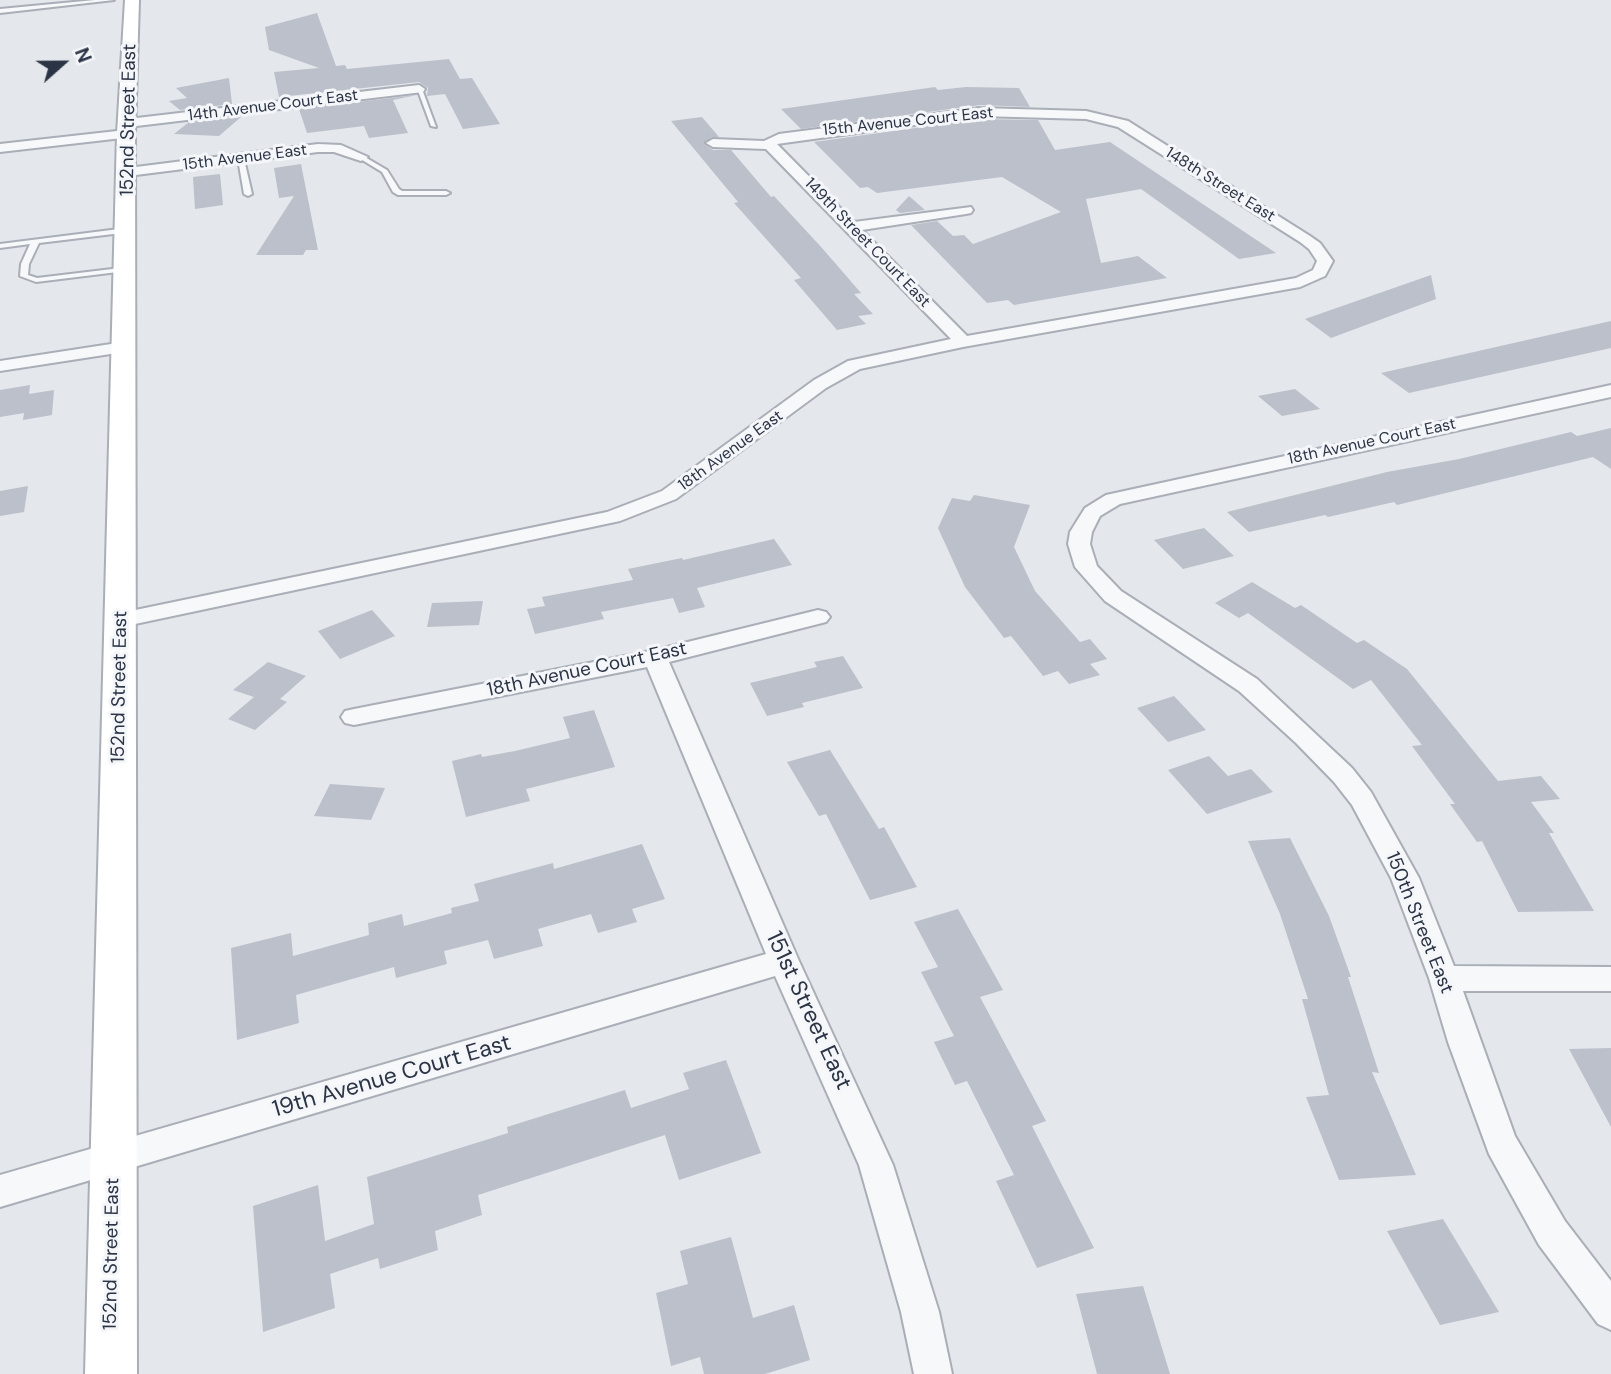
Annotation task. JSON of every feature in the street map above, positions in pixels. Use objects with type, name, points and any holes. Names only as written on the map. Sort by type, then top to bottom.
[{"type":"main road","name":"152nd Street East","points":[[111,1374],[127,128],[132,0]]},
{"type":"street","name":"14th Avenue Court East","points":[[0,148],[419,89]]},
{"type":"street","name":"15th Avenue Court East","points":[[713,143],[770,145],[769,143],[779,138],[980,112],[1074,114],[1108,120]]},
{"type":"street","name":"148th Street East","points":[[1108,120],[1124,124],[1305,239],[1315,246],[1325,261]]},
{"type":"street","name":"149th Street Court East","points":[[770,145],[963,342]]},
{"type":"street","name":"15th Avenue East","points":[[128,172],[331,148],[361,157]]},
{"type":"street","points":[[853,227],[965,210]]},
{"type":"street","name":"18th Avenue East","points":[[121,620],[564,530],[613,517],[669,495],[820,384],[854,365],[963,342],[1300,282],[1319,273],[1325,261]]},
{"type":"street","points":[[0,366],[124,347]]},
{"type":"street","name":"18th Avenue Court East","points":[[1132,494],[1611,391]]},
{"type":"street","name":"150th Street East","points":[[1132,494],[1101,504],[1086,521],[1079,544],[1086,567],[1113,596],[1248,685],[1343,775],[1362,799],[1400,867],[1444,978],[1501,1143],[1552,1233],[1611,1311]]},
{"type":"street","name":"18th Avenue Court East","points":[[354,717],[656,658],[818,617]]},
{"type":"street","name":"151st Street East","points":[[656,658],[784,961],[876,1165],[920,1312],[933,1374]]},
{"type":"street","name":"19th Avenue Court East","points":[[0,1191],[784,961]]},
{"type":"street","points":[[1444,978],[1611,979]]},
{"type":"lane","points":[[0,11],[111,0]]},
{"type":"lane","points":[[0,4],[41,3],[55,6]]},
{"type":"lane","points":[[419,89],[434,126]]},
{"type":"lane","points":[[361,157],[385,171],[396,190],[401,193],[446,193]]},
{"type":"lane","points":[[241,159],[248,194]]},
{"type":"lane","points":[[0,246],[127,230]]},
{"type":"lane","points":[[36,241],[25,264],[24,276],[36,280],[126,269]]},
{"type":"building","points":[[317,13],[336,66],[345,65],[347,69],[449,59],[460,79],[472,78],[500,124],[463,129],[445,94],[427,96],[428,88],[419,82],[279,97],[274,72],[319,68],[269,50],[265,27]]},
{"type":"building","points":[[229,78],[232,104],[180,110],[169,101],[187,98],[176,88]]},
{"type":"building","points":[[935,87],[938,90],[966,87],[1019,88],[1030,107],[980,105],[801,129],[781,109]]},
{"type":"building","points":[[417,95],[393,100],[408,133],[369,138],[364,126],[307,133],[299,109]]},
{"type":"building","points":[[241,117],[219,136],[174,134],[189,122]]},
{"type":"building","points":[[702,117],[719,137],[712,137],[704,144],[713,150],[731,150],[861,293],[854,294],[873,314],[858,316],[866,324],[837,330],[794,280],[801,278],[734,203],[738,202],[671,121]]},
{"type":"building","points":[[980,119],[1038,120],[1055,150],[1110,142],[1276,253],[1239,259],[1141,189],[1086,199],[1101,263],[1138,256],[1167,278],[1014,305],[1008,300],[987,303],[911,225],[937,221],[953,236],[964,235],[973,244],[1061,212],[1002,177],[877,193],[868,187],[860,188],[814,142]]},
{"type":"building","points":[[301,164],[318,250],[306,250],[303,255],[256,255],[294,196],[279,198],[274,168]]},
{"type":"building","points":[[220,174],[223,205],[195,209],[193,177]]},
{"type":"building","points":[[909,196],[925,210],[900,213],[896,210]]},
{"type":"building","points":[[1431,275],[1436,299],[1331,338],[1305,319]]},
{"type":"building","points":[[1611,321],[1611,348],[1409,393],[1381,373]]},
{"type":"building","points":[[30,385],[29,394],[54,390],[52,415],[23,420],[24,413],[0,417],[0,390]]},
{"type":"building","points":[[1295,389],[1320,409],[1282,416],[1258,396]]},
{"type":"building","points":[[1611,428],[1611,469],[1593,457],[1397,505],[1394,502],[1249,532],[1227,512],[1387,472],[1459,459],[1571,432],[1577,436]]},
{"type":"building","points":[[28,486],[24,512],[0,516],[0,491]]},
{"type":"building","points":[[974,495],[1030,505],[1014,547],[1035,591],[1080,642],[1090,639],[1107,659],[1090,664],[1100,675],[1069,684],[1058,671],[1043,676],[1011,636],[1004,638],[965,587],[938,528],[952,498],[970,501]]},
{"type":"building","points":[[1204,528],[1234,556],[1183,569],[1154,540]]},
{"type":"building","points":[[774,539],[792,565],[697,588],[705,607],[679,613],[673,598],[601,612],[604,619],[535,634],[527,609],[545,606],[542,597],[633,580],[628,569],[682,558],[683,560]]},
{"type":"building","points":[[1252,582],[1295,608],[1301,605],[1357,643],[1364,640],[1407,669],[1498,781],[1541,776],[1560,799],[1531,802],[1554,833],[1549,833],[1594,911],[1518,912],[1482,841],[1477,842],[1450,804],[1455,804],[1412,746],[1422,745],[1371,680],[1353,689],[1248,613],[1239,618],[1215,603]]},
{"type":"building","points":[[483,601],[479,625],[427,627],[432,603]]},
{"type":"building","points":[[372,610],[395,636],[340,659],[318,631]]},
{"type":"building","points":[[843,656],[863,688],[802,703],[804,707],[767,716],[750,683],[817,667],[814,662]]},
{"type":"building","points":[[268,662],[306,676],[280,699],[287,702],[255,730],[228,719],[254,697],[233,690]]},
{"type":"building","points":[[1174,696],[1206,730],[1168,742],[1137,708]]},
{"type":"building","points":[[594,710],[615,767],[526,789],[530,801],[466,817],[452,761],[481,754],[482,757],[515,751],[570,738],[563,717]]},
{"type":"building","points":[[830,750],[879,829],[884,827],[917,887],[870,900],[826,814],[819,816],[787,762]]},
{"type":"building","points":[[1209,756],[1228,776],[1251,769],[1273,792],[1207,814],[1168,770]]},
{"type":"building","points":[[330,784],[385,788],[371,820],[314,816]]},
{"type":"building","points":[[1290,838],[1329,916],[1351,977],[1348,977],[1379,1073],[1372,1072],[1416,1175],[1339,1180],[1306,1097],[1329,1095],[1302,999],[1308,999],[1280,914],[1248,841]]},
{"type":"building","points":[[642,844],[665,899],[632,909],[637,922],[598,933],[591,914],[538,929],[543,946],[494,959],[488,940],[444,951],[447,964],[396,978],[394,967],[296,995],[299,1023],[237,1040],[231,948],[291,933],[293,956],[369,935],[368,923],[402,914],[404,926],[452,913],[451,908],[479,901],[474,884],[553,863],[554,869]]},
{"type":"building","points":[[958,909],[1003,990],[980,997],[1046,1121],[1032,1126],[1094,1248],[1037,1268],[996,1181],[1014,1175],[967,1081],[955,1085],[934,1042],[954,1036],[921,972],[938,967],[914,922]]},
{"type":"building","points":[[1611,1048],[1611,1127],[1569,1049]]},
{"type":"building","points":[[726,1060],[761,1153],[679,1180],[665,1135],[478,1195],[482,1215],[435,1231],[438,1250],[380,1269],[378,1258],[330,1274],[335,1308],[263,1332],[253,1206],[318,1185],[325,1241],[374,1224],[367,1177],[508,1133],[507,1127],[625,1090],[631,1108],[689,1089],[683,1073]]},
{"type":"building","points":[[1443,1219],[1499,1312],[1440,1325],[1387,1231]]},
{"type":"building","points":[[731,1237],[753,1318],[794,1305],[810,1360],[765,1374],[704,1374],[700,1357],[671,1366],[656,1293],[688,1284],[680,1251]]},
{"type":"building","points":[[1143,1286],[1170,1374],[1097,1374],[1076,1294]]}]
